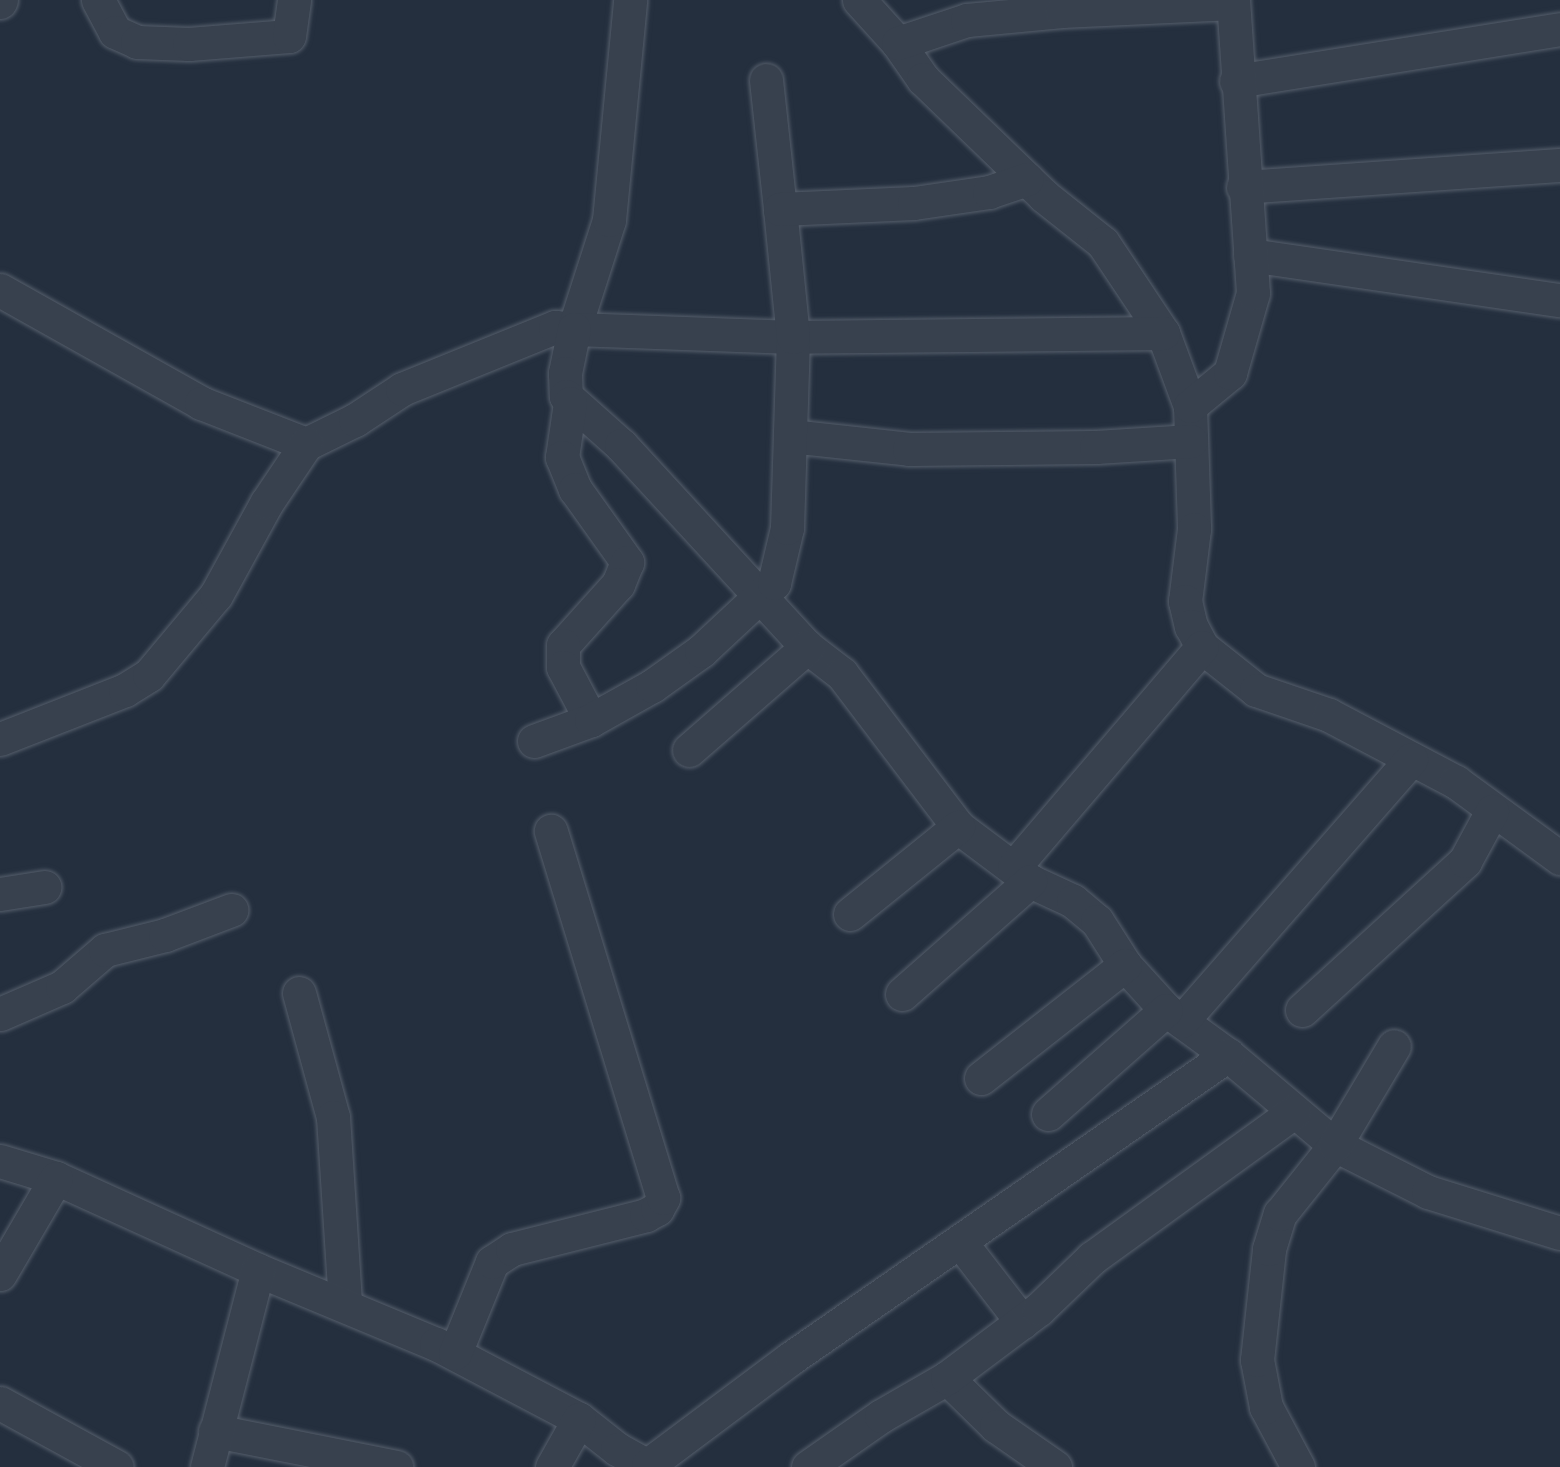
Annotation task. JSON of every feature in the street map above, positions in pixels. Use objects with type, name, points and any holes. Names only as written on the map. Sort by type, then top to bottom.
[{"type":"street","points":[[98,0],[115,32],[138,42],[189,44],[289,36],[294,0]]},
{"type":"street","points":[[591,720],[563,667],[563,645],[618,584],[627,562],[575,489],[562,457],[570,403],[565,373],[574,329],[609,220],[630,0]]},
{"type":"street","points":[[859,0],[898,43],[923,80],[1027,179],[1103,243],[1163,333],[1190,406],[1194,529],[1185,601],[1191,626],[1202,646],[1256,690],[1329,715],[1456,782],[1492,811],[1560,858]]},
{"type":"street","points":[[898,43],[967,21],[1062,11],[1233,1],[1243,187],[1253,293],[1230,373],[1190,406]]},
{"type":"street","points":[[1236,81],[1560,29]]},
{"type":"street","points":[[534,741],[591,720],[652,686],[701,651],[774,583],[782,559],[790,436],[793,337],[766,80]]},
{"type":"street","points":[[1243,187],[1560,165]]},
{"type":"street","points":[[780,209],[914,203],[989,192],[1027,179]]},
{"type":"street","points":[[1250,255],[1560,300]]},
{"type":"street","points":[[0,290],[201,403],[306,444]]},
{"type":"street","points":[[0,739],[125,690],[149,675],[216,595],[267,502],[306,444],[355,420],[402,389],[555,327],[793,337],[1163,333]]},
{"type":"street","points":[[570,403],[621,445],[717,554],[762,596],[807,647],[842,674],[958,827],[1022,874],[1073,901],[1097,921],[1125,965],[1174,1016],[1228,1055],[1335,1145],[1428,1192],[1560,1233]]},
{"type":"street","points":[[790,436],[909,449],[1118,446],[1191,441]]},
{"type":"street","points":[[902,994],[1022,874],[1202,646]]},
{"type":"street","points":[[689,750],[807,647]]},
{"type":"street","points":[[1048,1114],[1174,1016],[1411,759]]},
{"type":"street","points":[[1302,1010],[1465,861],[1492,811]]},
{"type":"street","points":[[850,914],[958,827]]},
{"type":"street","points":[[455,1353],[492,1262],[512,1249],[646,1215],[657,1209],[663,1198],[551,831]]},
{"type":"street","points":[[0,894],[44,887]]},
{"type":"street","points":[[0,1014],[62,987],[105,950],[165,935],[231,910]]},
{"type":"street","points":[[981,1078],[1125,965]]},
{"type":"street","points":[[299,993],[333,1117],[345,1304]]},
{"type":"street","points":[[1298,1467],[1266,1407],[1257,1360],[1269,1250],[1280,1214],[1335,1145],[1394,1046]]},
{"type":"street","points":[[0,1161],[56,1178],[258,1270],[345,1304],[455,1353],[579,1419],[617,1449],[649,1466],[791,1358],[1228,1055]]},
{"type":"street","points":[[808,1467],[881,1416],[947,1378],[1022,1322],[1092,1258],[1294,1112]]},
{"type":"street","points":[[0,1274],[56,1178]]},
{"type":"street","points":[[961,1242],[1022,1322]]},
{"type":"street","points":[[207,1467],[258,1270]]},
{"type":"street","points":[[947,1378],[996,1426],[1055,1467]]},
{"type":"street","points":[[0,1403],[117,1467]]},
{"type":"street","points":[[552,1467],[579,1419]]},
{"type":"street","points":[[215,1431],[323,1455],[396,1467]]}]
